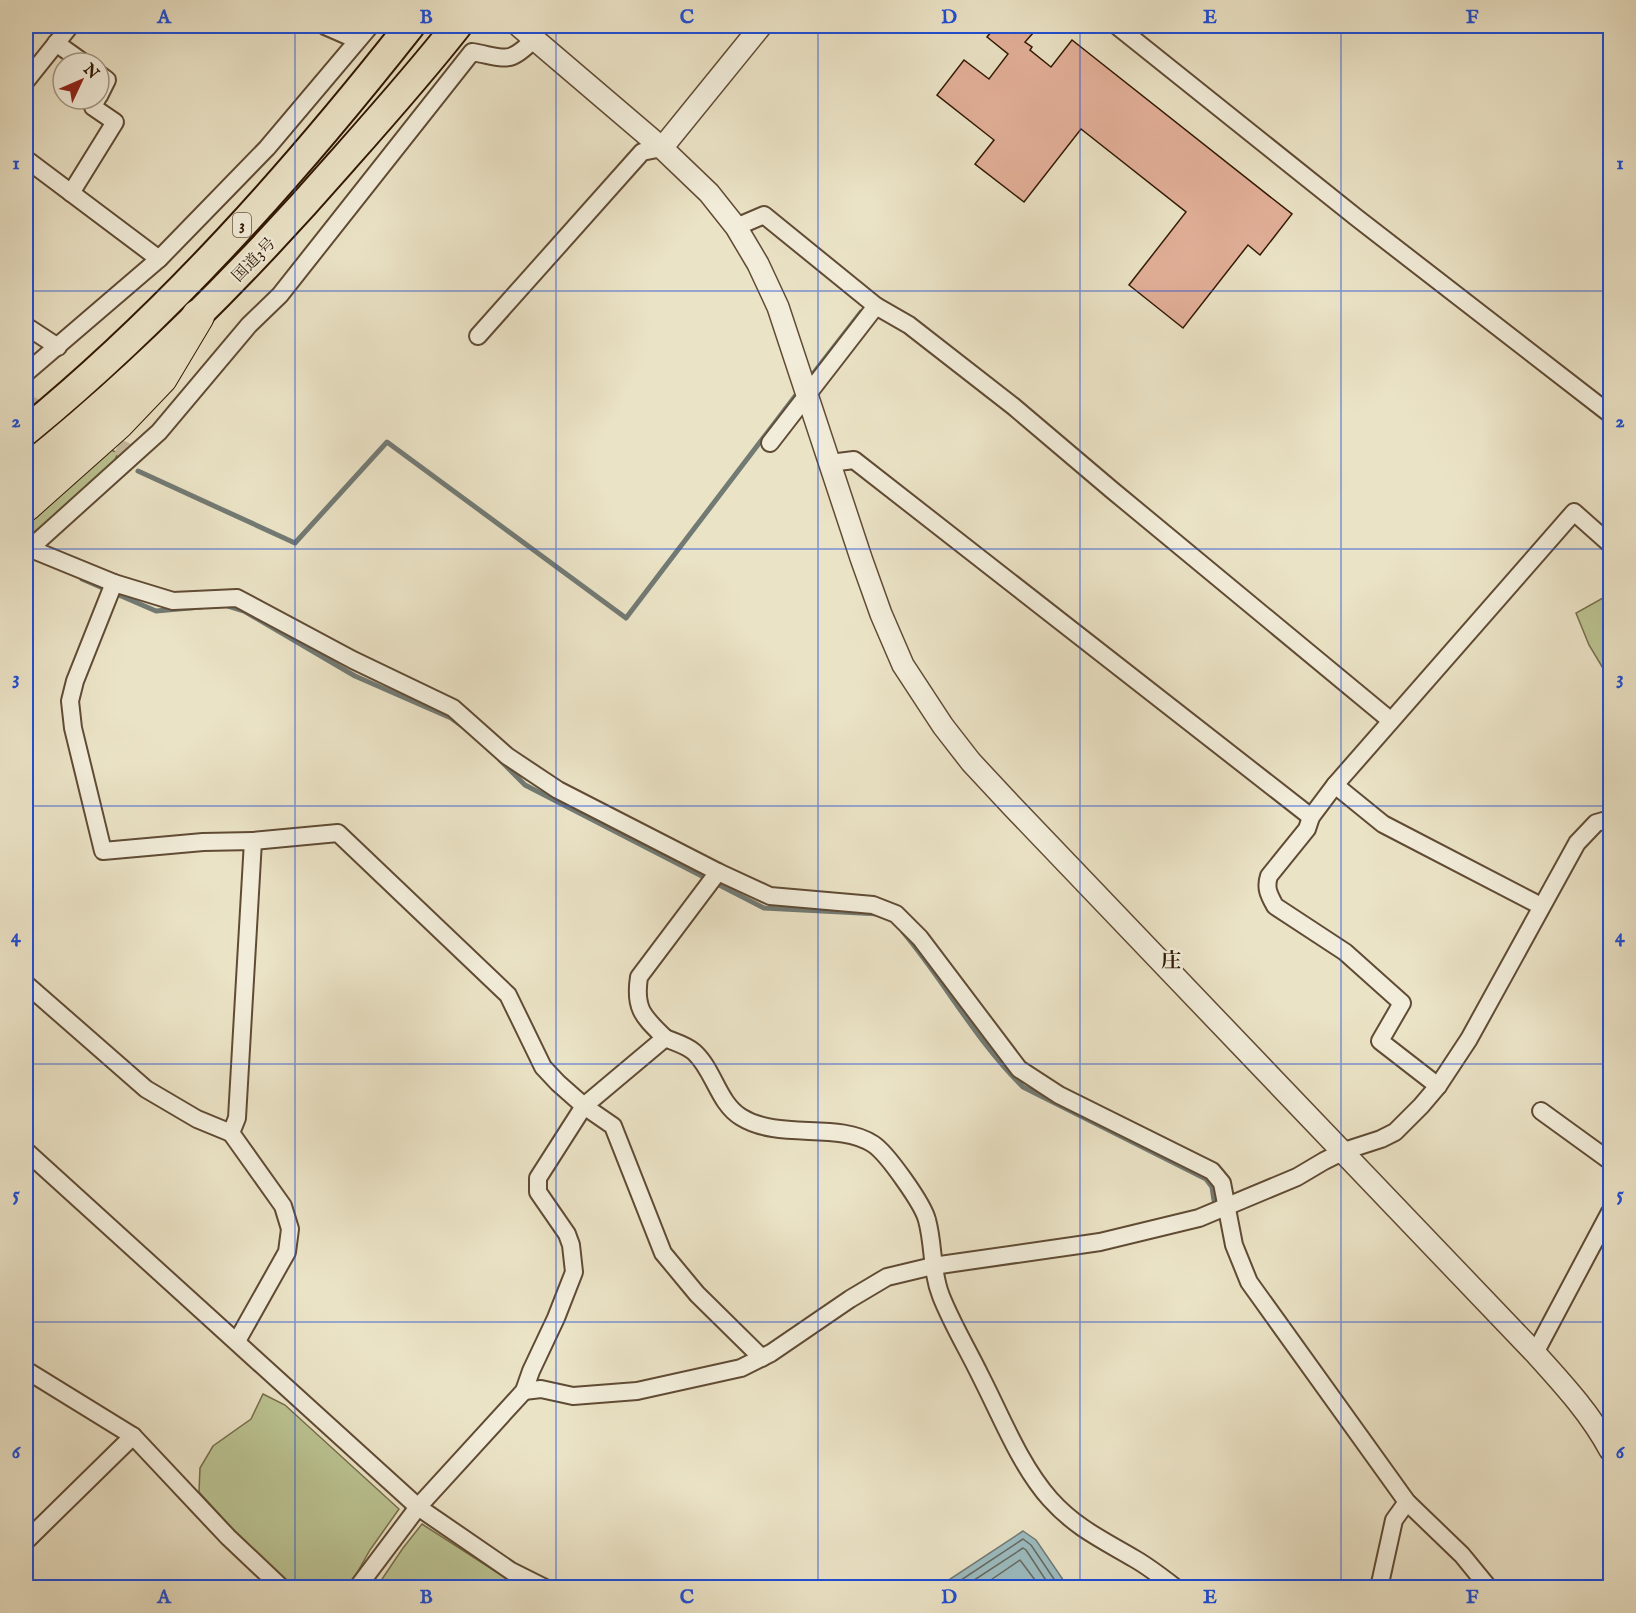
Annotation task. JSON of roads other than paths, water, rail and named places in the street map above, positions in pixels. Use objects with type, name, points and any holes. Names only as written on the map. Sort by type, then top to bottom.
[{"type":"highway","name":"国道3号","points":[[26,431],[54,408],[171,298],[273,193],[410,26]]},
{"type":"highway","name":"国道3号","points":[[26,469],[71,433],[198,316],[295,214],[397,99],[457,26]]},
{"type":"highway","points":[[26,505],[118,423],[161,378],[198,316]]},
{"type":"street","points":[[26,81],[70,26]]},
{"type":"street","points":[[325,26],[357,40]]},
{"type":"street","points":[[26,373],[159,259],[267,148],[370,26]]},
{"type":"street","points":[[478,336],[642,152],[663,148],[761,26]]},
{"type":"street","points":[[1117,26],[1357,218],[1611,414]]},
{"type":"street","points":[[1489,1587],[1462,1555],[1407,1502],[1249,1282],[1234,1245],[1222,1183],[1212,1171],[1059,1095],[1019,1069],[920,938],[896,914],[873,905],[770,896],[718,872],[558,790],[507,756],[453,708],[353,660],[237,598],[173,601],[114,583],[28,550],[159,432],[249,325],[280,295],[472,52],[506,58],[519,55],[526,32],[663,148],[709,193],[736,227],[758,264],[778,308],[881,614],[903,665],[943,726],[971,762],[1012,806],[1344,1151],[1572,1393],[1598,1427],[1611,1450]]},
{"type":"street","points":[[56,43],[67,51]]},
{"type":"street","points":[[71,193],[115,122],[99,111]]},
{"type":"street","points":[[26,159],[159,259]]},
{"type":"street","points":[[736,227],[764,215],[876,306],[909,325],[1013,406],[1390,720]]},
{"type":"street","points":[[770,443],[876,306]]},
{"type":"street","points":[[26,326],[58,347]]},
{"type":"street","points":[[830,463],[854,460],[1311,817]]},
{"type":"street","points":[[1438,1086],[1380,1041],[1402,1003],[1345,952],[1275,906],[1268,895],[1266,885],[1269,876],[1307,829],[1311,817],[1335,785],[1574,512],[1611,544]]},
{"type":"street","points":[[114,583],[75,681],[70,701],[74,728],[103,851],[338,833],[508,995],[543,1067],[584,1106],[613,1126],[644,1210],[663,1253],[697,1294],[762,1358]]},
{"type":"street","points":[[1335,785],[1383,824],[1541,906]]},
{"type":"street","points":[[524,1391],[541,1389],[573,1396],[637,1391],[741,1368],[762,1358],[887,1277],[933,1266],[1100,1242],[1199,1218],[1297,1177],[1344,1151],[1395,1132],[1438,1086],[1469,1039],[1577,843],[1596,823],[1611,819]]},
{"type":"street","points":[[231,1133],[237,1118],[253,841]]},
{"type":"street","points":[[718,872],[639,977],[637,992],[643,1016],[665,1038],[693,1051],[708,1070],[725,1101],[738,1115],[755,1126],[852,1135],[872,1143],[892,1161],[927,1218],[933,1266],[940,1296],[1018,1450],[1050,1499],[1077,1525],[1097,1539],[1137,1559],[1176,1587]]},
{"type":"street","points":[[26,984],[146,1089],[196,1119],[231,1133],[284,1206],[290,1229],[286,1252],[237,1341]]},
{"type":"street","points":[[357,1587],[418,1508],[524,1391],[574,1272],[571,1245],[567,1234],[538,1192],[538,1178],[584,1106],[665,1038]]},
{"type":"street","points":[[1541,1111],[1611,1161]]},
{"type":"street","points":[[26,1151],[418,1508],[511,1571],[544,1587]]},
{"type":"street","points":[[1535,1353],[1611,1212]]},
{"type":"street","points":[[26,1370],[133,1436],[228,1536],[282,1587]]},
{"type":"street","points":[[26,1541],[133,1436]]},
{"type":"street","points":[[1379,1587],[1394,1520],[1407,1502]]},
{"type":"water","points":[[1023,1531],[1036,1540],[1068,1587],[938,1587]]},
{"type":"waterway","points":[[809,379],[861,312]]},
{"type":"waterway","points":[[138,471],[295,543],[387,442],[626,618],[799,391]]},
{"type":"waterway","points":[[82,579],[156,611],[201,607]]},
{"type":"waterway","points":[[228,606],[244,611],[355,676],[451,718],[462,726]]},
{"type":"waterway","points":[[500,760],[525,785],[764,908],[880,914]]},
{"type":"waterway","points":[[903,932],[975,1031],[1023,1087],[1206,1179],[1212,1187],[1214,1200]]},
{"type":"tunnel","points":[[26,402],[52,415]]},
{"type":"tunnel","points":[[96,436],[133,454]]},
{"type":"district","name":"庄","points":[[1171,960]]}]
